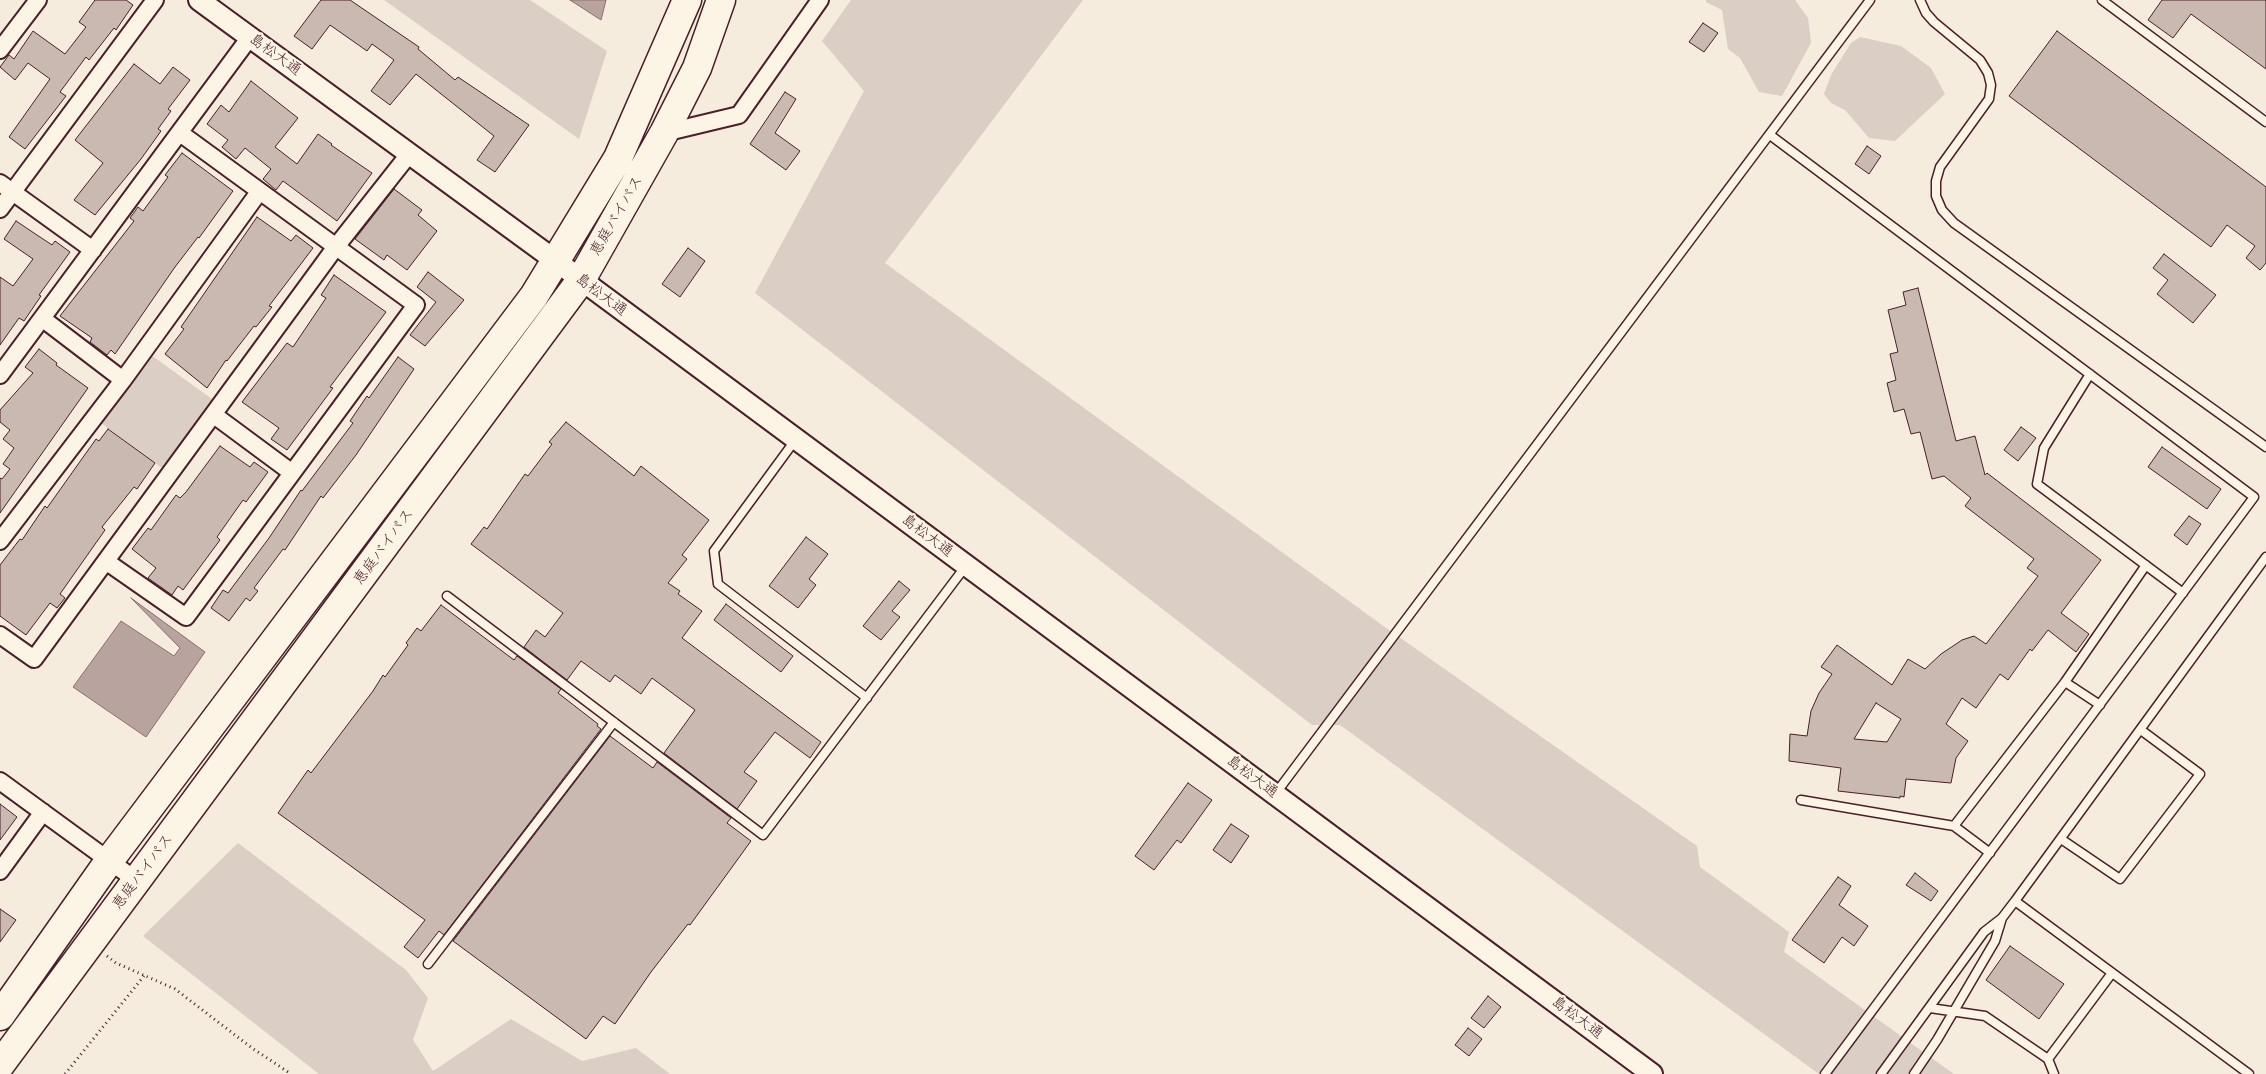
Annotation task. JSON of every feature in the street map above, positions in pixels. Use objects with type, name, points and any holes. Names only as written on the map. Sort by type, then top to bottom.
[{"type":"highway","points":[[662,56],[670,0]]},
{"type":"highway","name":"恵庭バイパス","points":[[0,1016],[110,861],[522,312],[556,261],[618,158],[687,0]]},
{"type":"highway","name":"恵庭バイパス","points":[[0,1066],[581,280],[664,133],[697,68],[721,0]]},
{"type":"street","points":[[0,50],[38,0]]},
{"type":"street","points":[[0,209],[6,187],[155,0]]},
{"type":"street","name":"島松大通","points":[[199,0],[410,153],[1652,1074]]},
{"type":"street","points":[[664,133],[738,115],[820,0]]},
{"type":"street","points":[[0,375],[250,37]]},
{"type":"street","points":[[107,562],[186,618],[291,472],[416,304],[335,248],[180,133]]},
{"type":"street","points":[[0,635],[34,659],[107,562],[335,248],[410,153]]},
{"type":"street","points":[[6,187],[93,250]]},
{"type":"street","points":[[0,541],[124,380],[259,192]]},
{"type":"street","points":[[43,319],[124,380]]},
{"type":"street","points":[[214,415],[291,472]]},
{"type":"street","points":[[0,781],[136,881]]},
{"type":"street","points":[[0,871],[43,812]]},
{"type":"lane","points":[[1276,794],[1870,0]]},
{"type":"lane","points":[[1920,0],[1926,13],[1934,22],[1980,60],[1988,73],[1991,85],[1989,99],[1940,167],[1936,181],[1936,196],[1942,210],[1954,223],[2266,447]]},
{"type":"lane","points":[[2102,0],[2266,122]]},
{"type":"lane","points":[[1770,135],[2254,497],[1825,1074]]},
{"type":"lane","points":[[2090,374],[2044,448],[2037,484],[2183,593]]},
{"type":"lane","points":[[796,439],[714,551],[718,584],[866,698]]},
{"type":"lane","points":[[1881,1074],[1984,932],[2002,918],[2015,901],[2266,558]]},
{"type":"lane","points":[[447,596],[763,835],[966,565]]},
{"type":"lane","points":[[1954,826],[2065,682],[2146,565]]},
{"type":"lane","points":[[2065,682],[2100,705]]},
{"type":"lane","points":[[428,964],[614,722]]},
{"type":"lane","points":[[2061,839],[2120,879],[2200,774],[2141,730]]},
{"type":"lane","points":[[1801,800],[1954,826],[1990,853]]},
{"type":"lane","points":[[2015,901],[2250,1074]]},
{"type":"lane","points":[[1914,1074],[1955,1011],[1995,941],[2002,918]]},
{"type":"lane","points":[[2048,1059],[2112,973]]},
{"type":"lane","points":[[1930,1008],[1985,1016],[2048,1059],[2054,1074]]},
{"type":"path","points":[[90,944],[116,963],[175,989],[252,1048],[291,1074]]},
{"type":"path","points":[[65,1074],[144,976]]},
{"type":"shaded area","points":[[384,0],[530,0],[607,51],[579,139]]},
{"type":"shaded area","points":[[570,0],[606,0],[601,20]]},
{"type":"shaded area","points":[[851,0],[1083,0],[885,263],[1382,625],[1697,846],[1700,867],[1789,932],[1784,952],[1954,1074],[1819,1074],[1340,725],[1312,725],[755,293],[864,91],[822,41]]},
{"type":"shaded area","points":[[1706,0],[1795,0],[1808,18],[1811,43],[1782,96],[1759,92],[1740,58],[1728,49],[1722,10],[1706,2]]},
{"type":"shaded area","points":[[1860,37],[1901,46],[1931,68],[1945,94],[1895,141],[1869,138],[1845,110],[1831,103],[1824,94],[1831,75],[1851,43]]},
{"type":"shaded area","points":[[151,355],[212,399],[162,468],[101,423]]},
{"type":"shaded area","points":[[131,598],[205,652],[146,737],[73,687],[121,621],[174,656],[180,648]]},
{"type":"shaded area","points":[[238,843],[406,970],[428,998],[413,1040],[433,1071],[511,1019],[582,1061],[636,1048],[670,1074],[319,1074],[143,936]]},
{"type":"building","points":[[95,0],[126,0],[133,5],[116,30],[114,28],[89,60],[86,57],[60,92],[66,96],[25,149],[9,137],[50,79],[28,63],[15,80],[0,67],[9,55],[14,59],[33,31],[65,54],[86,27],[79,22]]},
{"type":"building","points":[[321,0],[350,0],[419,47],[418,49],[455,80],[458,77],[529,125],[495,172],[477,160],[494,136],[416,74],[390,105],[371,91],[394,60],[372,44],[367,51],[330,25],[312,49],[294,36]]},
{"type":"building","points":[[2162,0],[2266,0],[2266,69],[2191,14],[2173,38],[2148,20]]},
{"type":"building","points":[[1703,23],[1718,33],[1704,52],[1689,42]]},
{"type":"building","points":[[2057,31],[2266,187],[2266,263],[2260,270],[2246,258],[2255,246],[2227,225],[2211,247],[2009,96]]},
{"type":"building","points":[[134,64],[160,84],[173,67],[190,80],[168,109],[171,111],[158,129],[161,131],[141,159],[95,215],[74,200],[103,163],[75,140]]},
{"type":"building","points":[[251,81],[298,118],[275,147],[297,164],[318,134],[372,173],[337,221],[283,181],[276,190],[263,179],[271,169],[245,148],[236,159],[222,147],[228,140],[207,124],[221,105],[229,112]]},
{"type":"building","points":[[785,92],[796,99],[775,133],[800,151],[786,170],[750,144]]},
{"type":"building","points":[[1867,146],[1881,156],[1869,174],[1855,164]]},
{"type":"building","points":[[182,153],[233,191],[175,267],[115,354],[111,350],[107,355],[90,342],[92,338],[60,316],[134,221],[130,218],[138,207],[143,211],[168,177],[165,175]]},
{"type":"building","points":[[394,189],[422,210],[418,215],[437,231],[407,270],[387,255],[384,260],[355,239]]},
{"type":"building","points":[[257,217],[291,241],[296,235],[313,248],[269,306],[272,307],[226,360],[207,388],[165,354],[184,329],[181,327]]},
{"type":"building","points":[[16,221],[52,245],[55,241],[70,252],[39,295],[41,296],[24,321],[19,318],[0,345],[0,277],[13,286],[33,259],[4,239]]},
{"type":"building","points":[[688,248],[705,261],[680,297],[662,284]]},
{"type":"building","points":[[2164,254],[2216,295],[2193,323],[2157,294],[2168,280],[2153,268]]},
{"type":"building","points":[[428,272],[464,300],[425,346],[410,335],[436,302],[417,287]]},
{"type":"building","points":[[334,275],[386,312],[330,387],[333,388],[287,450],[271,439],[279,428],[242,402],[287,343],[293,347],[326,298],[321,295]]},
{"type":"building","points":[[1918,288],[1956,441],[1975,436],[1985,475],[1987,473],[2101,560],[2061,613],[2089,634],[2076,652],[2048,630],[2032,651],[2030,649],[2008,680],[2000,674],[1976,708],[1962,698],[1946,724],[1968,741],[1956,758],[1951,783],[1906,779],[1904,797],[1900,796],[1900,798],[1838,791],[1841,768],[1789,761],[1790,734],[1807,736],[1811,711],[1819,693],[1832,674],[1821,667],[1837,645],[1892,685],[1908,659],[1925,669],[1941,654],[1962,640],[1974,636],[1986,644],[2038,576],[2027,568],[2034,559],[1965,506],[1971,498],[1944,476],[1932,479],[1920,432],[1911,434],[1904,409],[1894,412],[1887,383],[1896,380],[1890,354],[1898,352],[1888,310],[1906,305],[1903,292]],"holes":[[[1876,703],[1901,719],[1887,742],[1854,739]]]},
{"type":"building","points":[[39,349],[57,363],[56,365],[88,388],[0,513],[0,478],[2,479],[10,469],[3,464],[14,448],[3,439],[10,430],[0,422],[0,410],[33,373],[25,367]]},
{"type":"building","points":[[398,357],[414,369],[356,455],[323,498],[321,496],[285,550],[283,549],[254,588],[258,591],[250,601],[246,598],[229,621],[211,608],[223,590],[228,593],[269,538],[301,490],[353,423],[350,421],[367,396],[369,398]]},
{"type":"building","points":[[566,422],[634,476],[641,466],[709,520],[682,555],[687,559],[668,583],[680,591],[678,594],[702,611],[682,638],[821,742],[810,758],[775,732],[744,772],[757,781],[737,809],[664,753],[695,710],[652,678],[641,694],[615,675],[610,682],[581,661],[567,680],[524,647],[536,630],[545,637],[563,613],[471,544],[484,527],[487,529],[525,474],[528,476],[552,444],[549,442]]},
{"type":"building","points":[[2021,427],[2036,438],[2018,461],[2004,450]]},
{"type":"building","points":[[108,429],[155,463],[137,489],[134,487],[102,527],[105,530],[60,594],[65,598],[57,608],[50,603],[26,635],[0,616],[0,565],[20,539],[22,540],[45,506],[47,508],[96,439],[99,441]]},
{"type":"building","points":[[220,446],[250,467],[254,462],[268,472],[246,502],[243,500],[217,537],[220,540],[183,590],[178,586],[172,595],[148,578],[156,568],[132,549],[148,528],[151,530],[176,495],[180,498],[186,492]]},
{"type":"building","points":[[2162,447],[2221,489],[2207,509],[2148,467]]},
{"type":"building","points":[[2189,516],[2201,524],[2187,545],[2174,535]]},
{"type":"building","points":[[806,537],[828,554],[809,579],[816,585],[798,608],[769,586]]},
{"type":"building","points":[[899,581],[910,590],[892,611],[900,617],[881,640],[863,626]]},
{"type":"building","points":[[726,604],[793,656],[781,672],[714,620]]},
{"type":"building","points":[[441,605],[514,660],[517,656],[561,689],[558,693],[598,724],[597,726],[601,729],[444,935],[439,931],[418,958],[404,947],[425,920],[278,813],[308,770],[311,773],[383,675],[385,677],[408,645],[406,643],[417,628],[421,631]]},
{"type":"building","points":[[610,736],[653,768],[657,762],[731,818],[727,823],[751,841],[690,925],[688,924],[651,972],[615,1024],[603,1016],[586,1039],[453,941]]},
{"type":"building","points":[[1188,783],[1212,800],[1181,843],[1177,840],[1154,870],[1135,856]]},
{"type":"building","points":[[0,804],[17,817],[0,840]]},
{"type":"building","points":[[1231,824],[1249,836],[1231,863],[1213,850]]},
{"type":"building","points":[[1915,873],[1938,891],[1931,901],[1906,885]]},
{"type":"building","points":[[1838,877],[1851,886],[1839,905],[1868,926],[1854,946],[1842,937],[1824,963],[1792,940]]},
{"type":"building","points":[[0,909],[16,920],[0,942]]},
{"type":"building","points":[[2010,946],[2064,984],[2039,1019],[1986,980]]},
{"type":"building","points":[[1488,996],[1501,1007],[1484,1028],[1471,1018]]},
{"type":"building","points":[[1468,1028],[1482,1039],[1469,1056],[1455,1045]]}]
